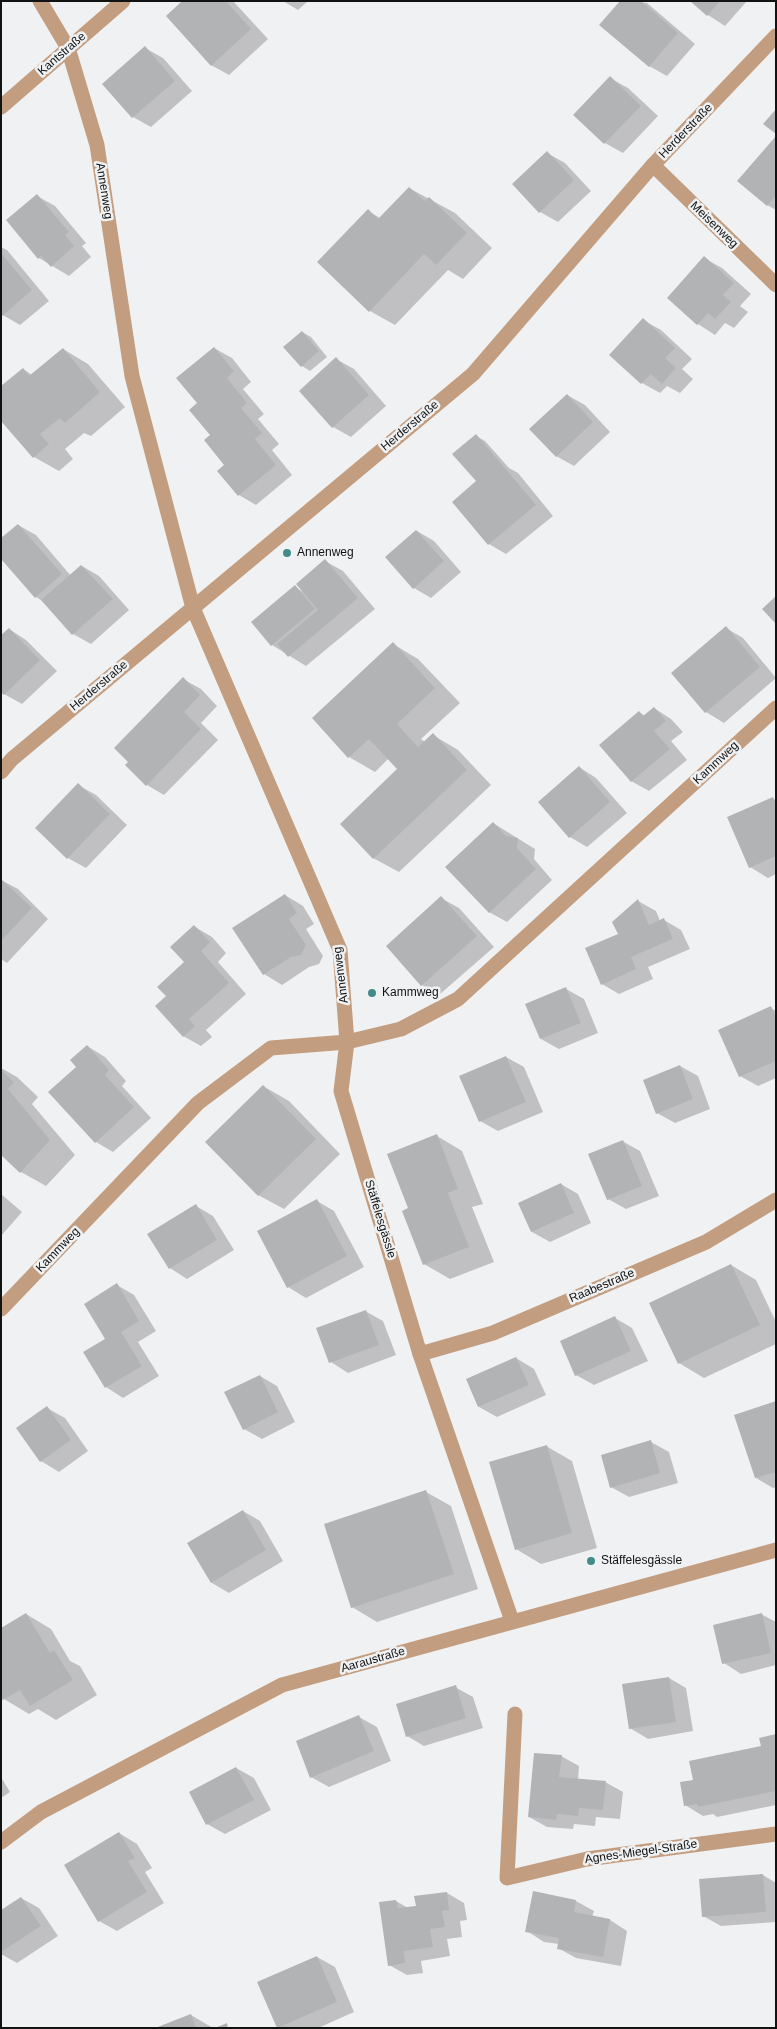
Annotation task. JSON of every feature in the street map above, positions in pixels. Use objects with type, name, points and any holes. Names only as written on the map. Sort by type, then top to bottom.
[{"type":"street","name":"Annenweg","points":[[40,1],[68,48],[96,145],[132,376],[193,608],[340,950],[347,1042]]},
{"type":"street","name":"Kantstraße","points":[[1,107],[123,1]]},
{"type":"street","name":"Herderstraße","points":[[1,772],[12,759],[473,374],[653,165],[776,36]]},
{"type":"street","name":"Meisenweg","points":[[653,165],[776,285]]},
{"type":"street","name":"Kammweg","points":[[1,1309],[198,1103],[271,1048],[347,1042],[401,1029],[458,999],[776,708]]},
{"type":"street","name":"Stäffelesgässle","points":[[347,1042],[341,1091],[420,1354],[512,1622]]},
{"type":"street","name":"Raabestraße","points":[[420,1354],[493,1333],[706,1242],[776,1200]]},
{"type":"street","name":"Aaraustraße","points":[[1,1842],[42,1812],[282,1685],[776,1550]]},
{"type":"street","name":"Agnes-Miegel-Straße","points":[[515,1714],[507,1878],[587,1859],[776,1834]]},
{"type":"building","points":[[182,1],[226,1],[251,29],[211,66],[166,16]]},
{"type":"building","points":[[620,1],[641,1],[678,33],[649,67],[599,25]]},
{"type":"building","points":[[690,1],[720,1],[707,16]]},
{"type":"building","points":[[145,46],[175,81],[132,118],[102,84]]},
{"type":"building","points":[[610,76],[641,106],[604,144],[573,115]]},
{"type":"building","points":[[776,109],[776,134],[763,124]]},
{"type":"building","points":[[776,136],[776,196],[767,206],[737,181]]},
{"type":"building","points":[[547,151],[574,180],[539,213],[512,184]]},
{"type":"building","points":[[409,187],[425,201],[429,197],[467,233],[436,265],[424,254],[369,312],[317,262],[368,209],[378,219]]},
{"type":"building","points":[[37,194],[69,232],[65,235],[74,246],[51,267],[41,256],[38,259],[6,220]]},
{"type":"building","points":[[1,253],[32,290],[1,317]]},
{"type":"building","points":[[704,256],[734,283],[723,295],[731,302],[715,319],[708,313],[697,325],[667,298]]},
{"type":"building","points":[[643,318],[675,348],[665,358],[676,368],[662,384],[651,374],[641,384],[609,355]]},
{"type":"building","points":[[302,331],[319,351],[301,367],[283,347]]},
{"type":"building","points":[[214,347],[234,371],[227,378],[247,403],[241,408],[262,433],[255,439],[276,465],[238,496],[217,471],[224,465],[204,440],[210,435],[189,410],[197,403],[176,378]]},
{"type":"building","points":[[63,348],[100,392],[65,423],[60,418],[40,434],[49,444],[33,458],[1,421],[1,386],[23,368],[29,376]]},
{"type":"building","points":[[336,357],[369,395],[332,428],[299,391]]},
{"type":"building","points":[[567,394],[593,422],[556,457],[529,429]]},
{"type":"building","points":[[476,434],[536,505],[488,545],[452,502],[476,481],[452,454]]},
{"type":"building","points":[[18,524],[62,574],[35,598],[1,559],[1,538]]},
{"type":"building","points":[[416,530],[444,561],[413,589],[385,557]]},
{"type":"building","points":[[325,559],[358,598],[288,657],[277,644],[318,610],[296,584]]},
{"type":"building","points":[[81,565],[113,599],[72,635],[41,600]]},
{"type":"building","points":[[295,585],[315,609],[271,646],[251,622]]},
{"type":"building","points":[[776,596],[776,624],[762,609]]},
{"type":"building","points":[[726,626],[760,667],[705,713],[671,673]]},
{"type":"building","points":[[9,628],[40,660],[4,695],[1,692],[1,635]]},
{"type":"building","points":[[393,642],[435,688],[397,724],[418,747],[433,733],[467,770],[373,859],[340,824],[397,769],[369,739],[348,758],[312,718]]},
{"type":"building","points":[[183,677],[200,695],[184,712],[201,729],[146,786],[125,765],[128,762],[114,748]]},
{"type":"building","points":[[654,707],[666,721],[654,731],[670,749],[631,782],[599,745],[639,711],[643,716]]},
{"type":"building","points":[[579,766],[610,802],[569,838],[538,802]]},
{"type":"building","points":[[78,783],[110,814],[67,859],[35,828]]},
{"type":"building","points":[[773,797],[776,804],[776,856],[749,868],[727,817]]},
{"type":"building","points":[[493,822],[506,836],[518,838],[517,848],[536,869],[489,913],[445,867]]},
{"type":"building","points":[[1,879],[32,908],[1,941]]},
{"type":"building","points":[[285,894],[297,913],[289,919],[306,945],[301,955],[291,957],[263,975],[232,928]]},
{"type":"building","points":[[441,896],[477,936],[421,986],[386,946]]},
{"type":"building","points":[[638,899],[649,925],[664,918],[673,939],[631,957],[636,969],[601,985],[585,948],[618,934],[612,922]]},
{"type":"building","points":[[194,925],[210,942],[201,951],[229,983],[189,1019],[195,1026],[183,1037],[155,1006],[166,996],[157,987],[184,962],[170,947]]},
{"type":"building","points":[[566,987],[581,1023],[540,1039],[525,1004]]},
{"type":"building","points":[[771,1006],[776,1017],[776,1061],[739,1077],[718,1030]]},
{"type":"building","points":[[87,1045],[109,1070],[105,1075],[134,1107],[95,1143],[48,1092],[76,1067],[70,1060]]},
{"type":"building","points":[[506,1056],[526,1102],[479,1122],[459,1076]]},
{"type":"building","points":[[680,1065],[693,1099],[656,1114],[643,1080]]},
{"type":"building","points":[[1,1070],[14,1082],[8,1089],[50,1140],[20,1173],[1,1155]]},
{"type":"building","points":[[263,1085],[316,1139],[258,1196],[205,1142]]},
{"type":"building","points":[[437,1134],[458,1189],[448,1193],[469,1247],[423,1265],[402,1211],[408,1208],[387,1154]]},
{"type":"building","points":[[623,1140],[642,1186],[607,1200],[588,1154]]},
{"type":"building","points":[[561,1183],[574,1213],[531,1232],[518,1203]]},
{"type":"building","points":[[317,1199],[347,1256],[287,1288],[257,1231]]},
{"type":"building","points":[[196,1204],[217,1240],[169,1269],[147,1234]]},
{"type":"building","points":[[731,1264],[760,1325],[678,1364],[649,1303]]},
{"type":"building","points":[[117,1283],[139,1321],[121,1332],[142,1366],[105,1388],[83,1352],[105,1339],[84,1304]]},
{"type":"building","points":[[366,1310],[379,1345],[329,1363],[316,1328]]},
{"type":"building","points":[[615,1316],[631,1351],[575,1376],[560,1341]]},
{"type":"building","points":[[516,1357],[529,1385],[478,1407],[466,1379]]},
{"type":"building","points":[[260,1375],[278,1412],[243,1430],[224,1392]]},
{"type":"building","points":[[776,1401],[776,1472],[755,1478],[734,1415]]},
{"type":"building","points":[[47,1406],[71,1440],[40,1462],[16,1428]]},
{"type":"building","points":[[651,1440],[660,1473],[610,1488],[601,1455]]},
{"type":"building","points":[[547,1445],[572,1533],[515,1550],[489,1462]]},
{"type":"building","points":[[426,1490],[454,1574],[351,1608],[324,1524]]},
{"type":"building","points":[[243,1510],[266,1550],[211,1583],[187,1543]]},
{"type":"building","points":[[26,1613],[50,1653],[54,1650],[73,1680],[30,1706],[20,1690],[3,1700],[1,1698],[1,1628]]},
{"type":"building","points":[[762,1613],[771,1653],[722,1664],[713,1625]]},
{"type":"building","points":[[669,1677],[676,1722],[629,1729],[622,1684]]},
{"type":"building","points":[[456,1685],[466,1718],[406,1737],[396,1704]]},
{"type":"building","points":[[359,1715],[374,1751],[310,1778],[296,1741]]},
{"type":"building","points":[[776,1734],[776,1791],[698,1807],[698,1804],[684,1806],[680,1782],[693,1780],[689,1761],[761,1746],[759,1738]]},
{"type":"building","points":[[534,1753],[562,1755],[559,1777],[606,1781],[603,1810],[579,1808],[578,1816],[557,1814],[556,1820],[528,1817]]},
{"type":"building","points":[[236,1767],[254,1800],[206,1825],[189,1792]]},
{"type":"building","points":[[119,1832],[135,1858],[128,1861],[147,1892],[98,1922],[64,1865]]},
{"type":"building","points":[[763,1874],[766,1912],[702,1917],[699,1879]]},
{"type":"building","points":[[533,1891],[576,1900],[574,1912],[610,1919],[603,1957],[557,1949],[559,1938],[525,1932]]},
{"type":"building","points":[[447,1892],[449,1910],[442,1911],[445,1927],[430,1929],[433,1947],[404,1951],[405,1963],[388,1966],[379,1902],[396,1900],[398,1908],[416,1906],[414,1896]]},
{"type":"building","points":[[21,1897],[41,1926],[1,1952],[1,1910]]},
{"type":"building","points":[[317,1956],[337,2002],[277,2028],[257,1982]]},
{"type":"building","points":[[191,2014],[196,2028],[155,2028]]},
{"type":"building","points":[[227,2023],[228,2028],[215,2028]]},
{"type":"place","name":"Annenweg","points":[[287,553]]},
{"type":"place","name":"Kammweg","points":[[372,993]]},
{"type":"place","name":"Stäffelesgässle","points":[[591,1561]]}]
